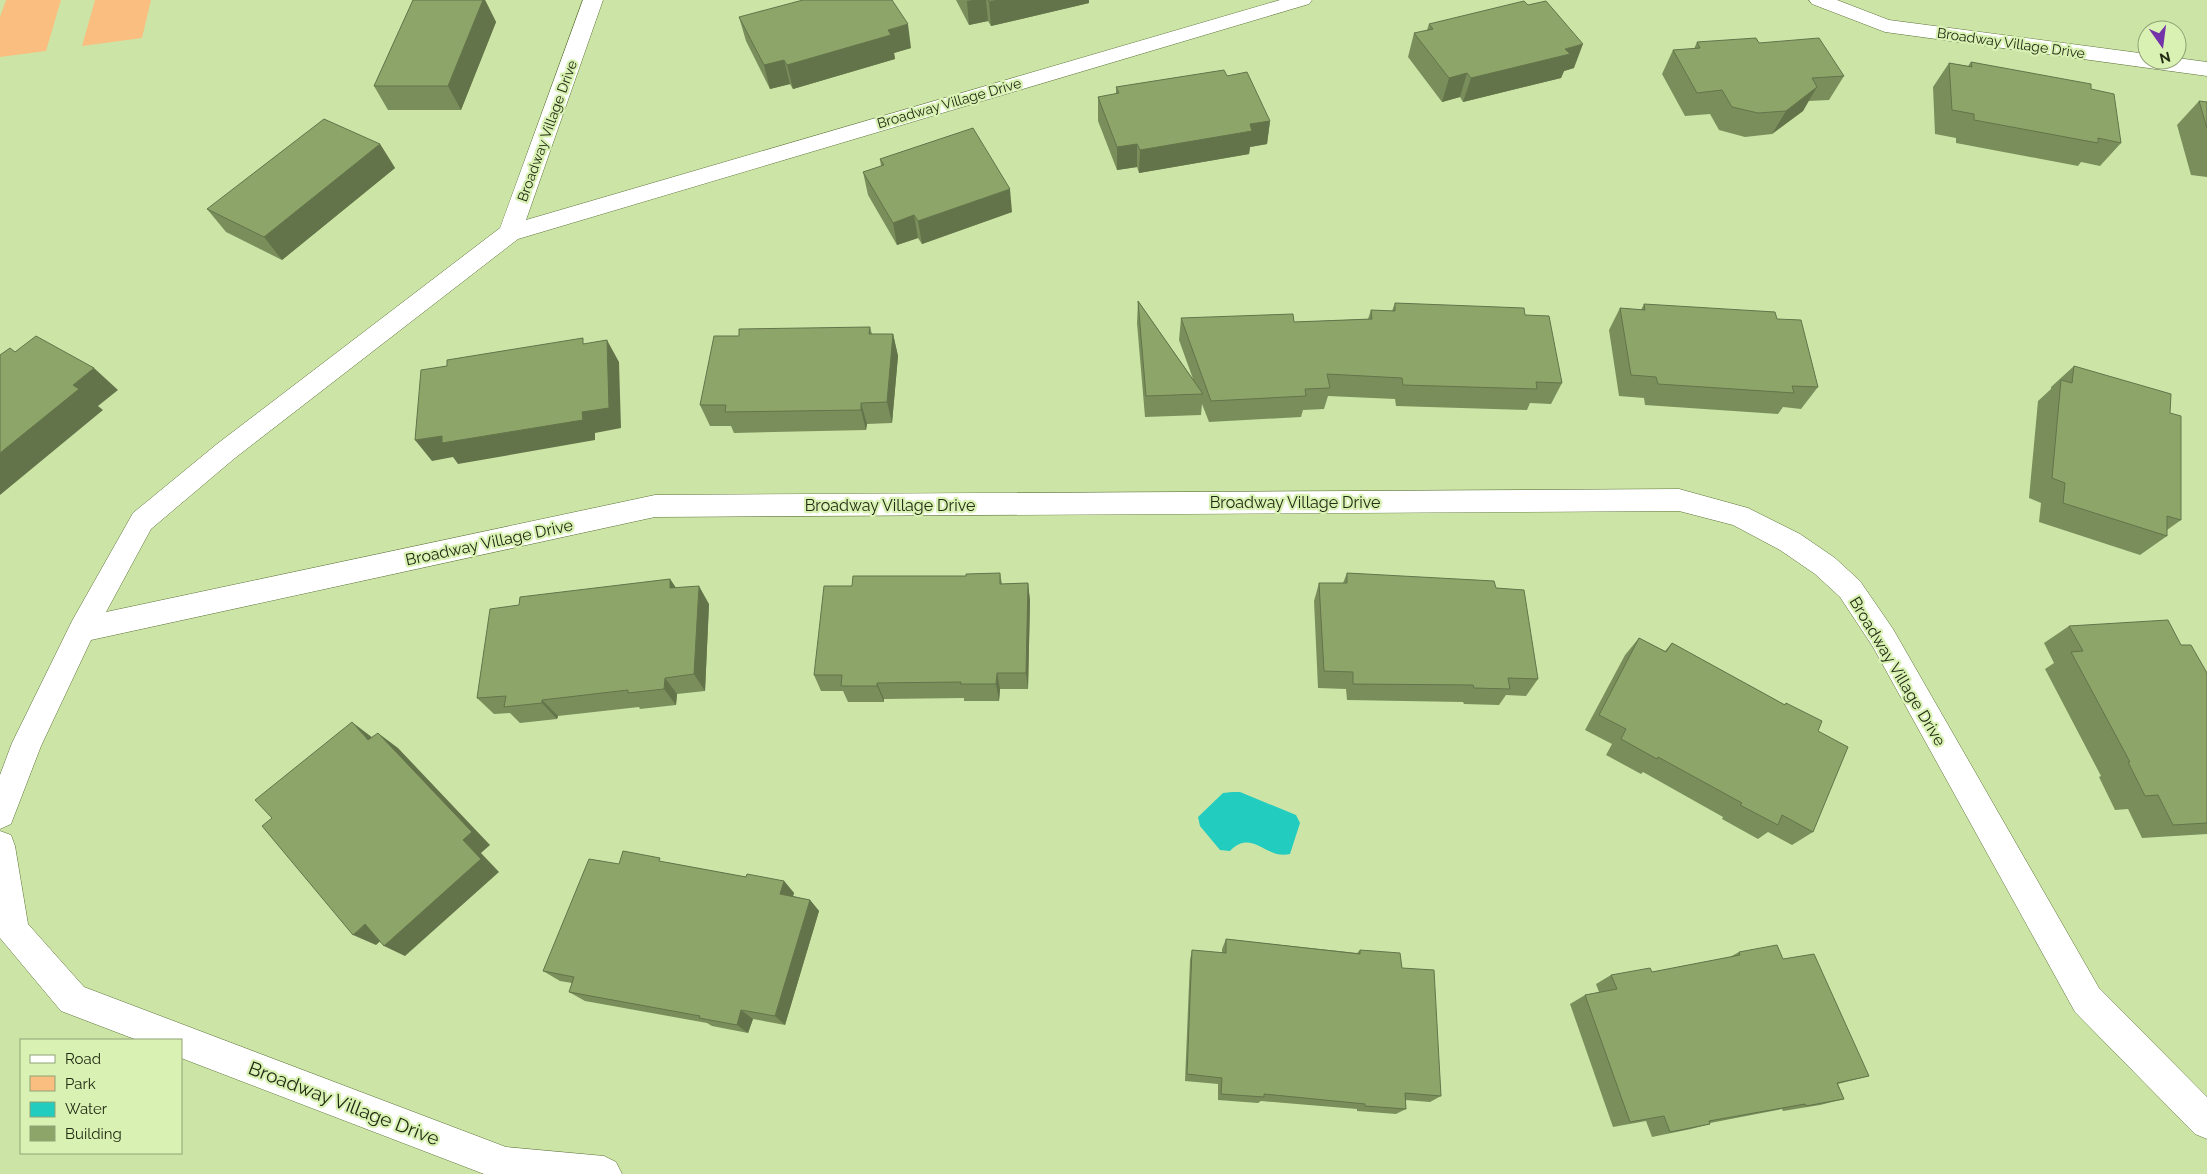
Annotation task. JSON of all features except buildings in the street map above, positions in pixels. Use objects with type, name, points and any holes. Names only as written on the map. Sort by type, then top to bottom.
[{"type":"street","name":"Broadway Village Drive","points":[[510,233],[593,0]]},
{"type":"street","name":"Broadway Village Drive","points":[[0,814],[27,743],[82,630],[142,520],[226,451],[510,233],[1302,0]]},
{"type":"street","name":"Broadway Village Drive","points":[[1819,0],[1885,26],[2207,69]]},
{"type":"street","name":"Broadway Village Drive","points":[[82,630],[655,506],[1679,500],[1739,516],[1790,542],[1825,566],[1850,589],[1883,638],[2086,1000],[2207,1122]]},
{"type":"street","name":"Broadway Village Drive","points":[[0,846],[13,931],[73,999],[178,1039]]},
{"type":"street","name":"Broadway Village Drive","points":[[182,1040],[505,1169],[604,1174]]},
{"type":"green space","points":[[6,0],[61,0],[46,51],[0,57],[0,17]]},
{"type":"green space","points":[[95,0],[151,0],[142,38],[82,46]]},
{"type":"water","points":[[1240,792],[1296,815],[1300,823],[1290,854],[1281,855],[1274,853],[1252,843],[1238,845],[1230,851],[1220,850],[1200,826],[1198,817],[1223,793]]}]
